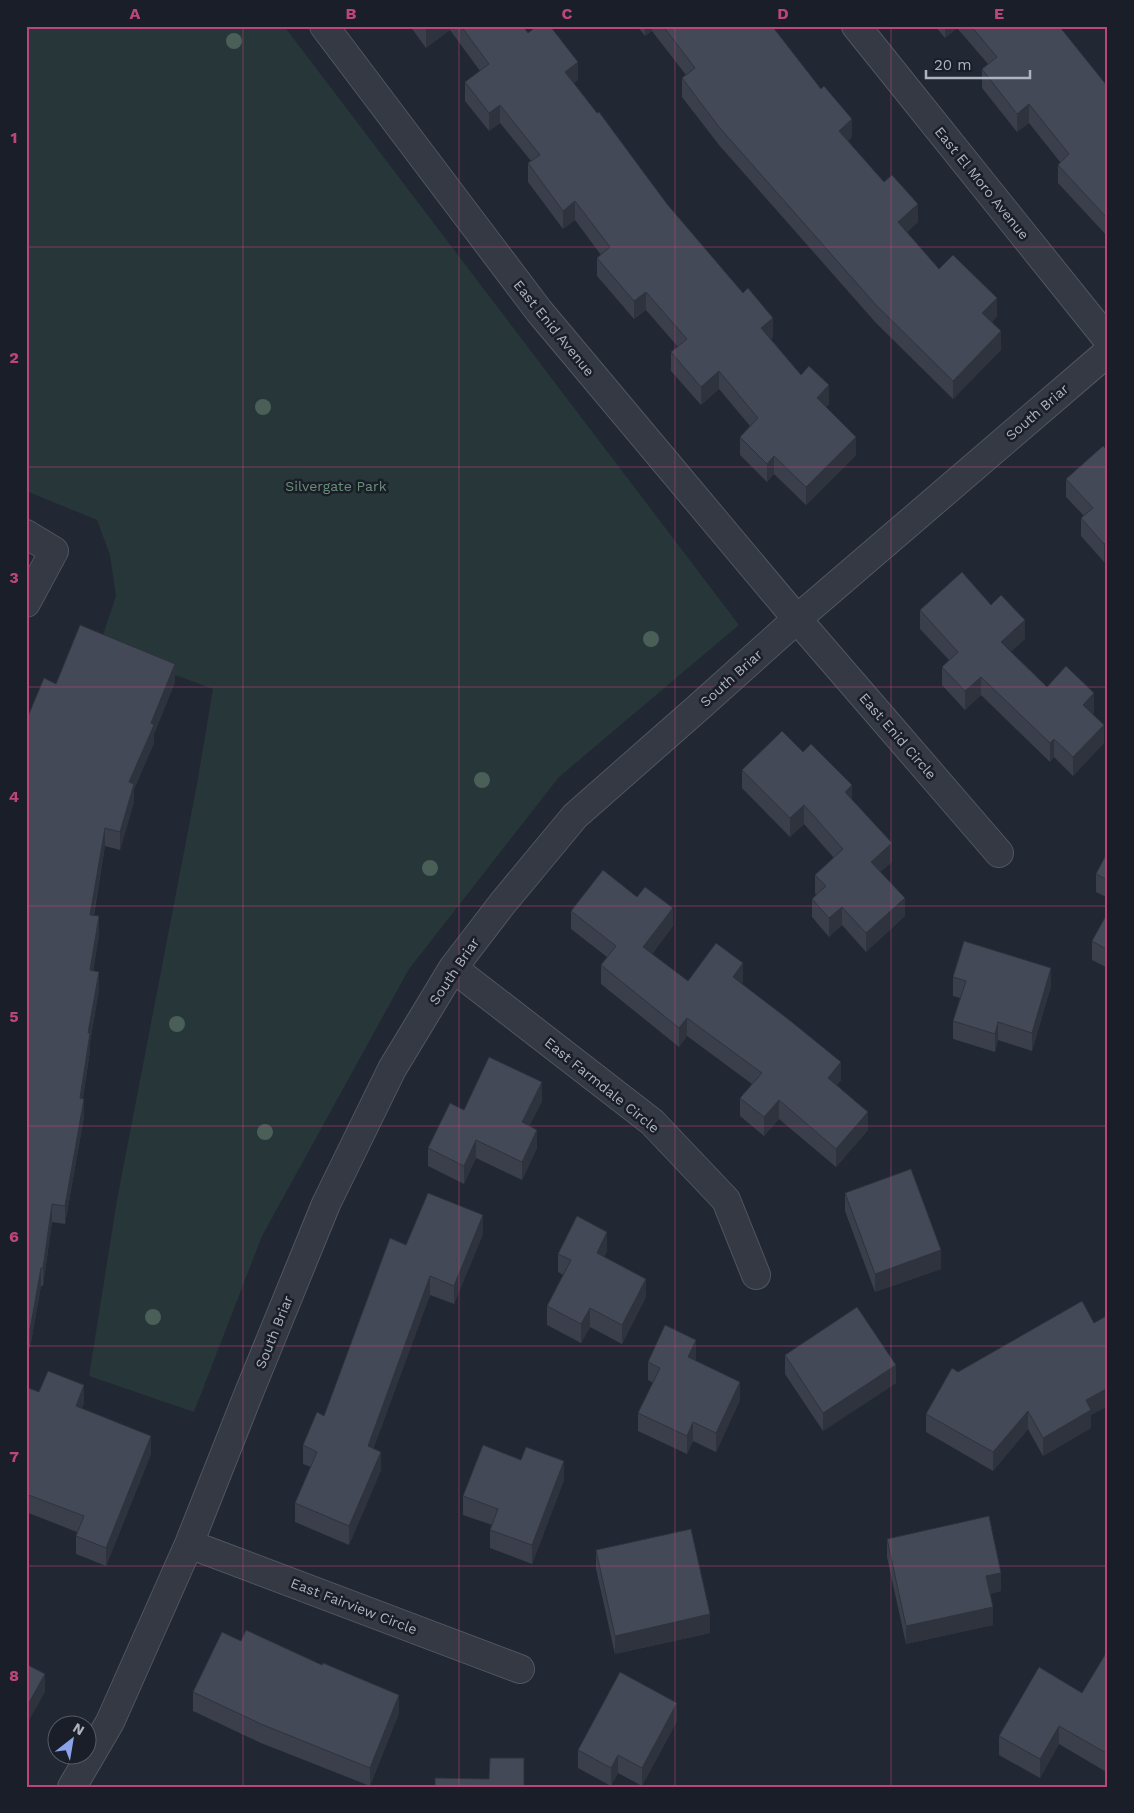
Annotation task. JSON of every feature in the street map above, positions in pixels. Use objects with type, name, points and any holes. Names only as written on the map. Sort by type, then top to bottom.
[{"type":"street","name":"East Enid Avenue","points":[[324,26],[539,312],[797,619]]},
{"type":"street","name":"East El Moro Avenue","points":[[856,26],[1108,340]]},
{"type":"street","name":"South Briar","points":[[72,1787],[110,1722],[189,1544],[326,1204],[392,1069],[453,968],[502,904],[575,816],[797,619],[1108,352]]},
{"type":"street","points":[[26,534],[54,551],[26,604]]},
{"type":"street","name":"East Enid Circle","points":[[797,619],[999,853]]},
{"type":"street","name":"East Farmdale Circle","points":[[453,968],[652,1122],[726,1200],[756,1275]]},
{"type":"street","name":"East Fairview Circle","points":[[189,1544],[520,1669]]},
{"type":"green space","name":"Silvergate Park","points":[[26,26],[284,26],[739,625],[559,777],[409,969],[262,1236],[194,1412],[89,1376],[117,1200],[197,784],[213,689],[99,647],[116,596],[110,555],[97,520],[26,491]]},
{"type":"building","points":[[461,26],[523,26],[528,33],[537,26],[550,26],[578,62],[565,72],[597,113],[599,112],[667,204],[743,293],[748,288],[773,318],[761,328],[801,375],[809,366],[829,385],[817,398],[856,437],[806,487],[774,456],[767,464],[740,437],[758,418],[719,371],[701,387],[671,352],[687,339],[646,292],[634,301],[597,258],[610,247],[575,201],[563,211],[528,163],[540,155],[500,105],[489,113],[465,82],[489,64]]},
{"type":"building","points":[[663,26],[772,26],[821,89],[824,86],[852,119],[839,131],[884,182],[892,175],[918,204],[898,222],[939,269],[953,255],[997,298],[982,313],[1001,331],[953,381],[876,305],[719,127],[682,78],[695,68]]},
{"type":"building","points":[[971,26],[1059,26],[1108,87],[1108,219],[1058,165],[1069,154],[1029,104],[1017,114],[982,69],[997,57]]},
{"type":"building","points":[[1103,446],[1108,451],[1108,540],[1104,544],[1081,518],[1093,508],[1066,479]]},
{"type":"building","points":[[962,572],[991,605],[1001,595],[1025,620],[1001,642],[1047,687],[1066,666],[1094,693],[1083,705],[1104,725],[1073,757],[1054,739],[1050,743],[981,677],[965,691],[942,667],[958,652],[920,610]]},
{"type":"building","points":[[80,625],[175,664],[151,723],[154,725],[129,782],[134,784],[120,832],[105,828],[90,915],[99,916],[90,970],[99,972],[88,1033],[90,1033],[80,1098],[84,1099],[65,1206],[52,1204],[43,1268],[41,1268],[30,1330],[26,1329],[26,721],[44,678],[56,684]]},
{"type":"building","points":[[782,731],[803,752],[811,744],[852,785],[845,792],[892,843],[871,862],[905,898],[866,933],[842,907],[829,918],[812,899],[826,886],[815,875],[843,849],[804,805],[790,818],[742,770]]},
{"type":"building","points":[[1108,851],[1108,880],[1096,874]]},
{"type":"building","points":[[603,870],[637,897],[645,887],[673,908],[643,947],[688,981],[716,943],[743,963],[733,977],[841,1062],[828,1078],[868,1112],[836,1149],[779,1100],[764,1117],[740,1098],[762,1073],[687,1018],[679,1028],[601,965],[616,946],[571,911]]},
{"type":"building","points":[[1108,912],[1108,950],[1092,941]]},
{"type":"building","points":[[964,941],[1051,968],[1032,1033],[998,1022],[995,1034],[953,1021],[966,981],[953,977]]},
{"type":"building","points":[[489,1057],[542,1082],[522,1122],[537,1130],[522,1162],[476,1140],[464,1166],[428,1148],[450,1103],[464,1110]]},
{"type":"building","points":[[911,1169],[941,1250],[875,1274],[845,1193]]},
{"type":"building","points":[[428,1193],[483,1215],[454,1286],[430,1276],[368,1446],[381,1452],[349,1526],[295,1503],[317,1452],[303,1445],[317,1412],[324,1416],[390,1238],[406,1245]]},
{"type":"building","points":[[577,1216],[607,1232],[597,1253],[646,1279],[622,1325],[590,1308],[581,1324],[547,1306],[571,1260],[558,1254]]},
{"type":"building","points":[[1082,1301],[1094,1323],[1108,1315],[1108,1388],[1086,1400],[1091,1410],[1043,1438],[1028,1411],[993,1452],[926,1414],[952,1368],[958,1372]]},
{"type":"building","points":[[857,1307],[896,1365],[823,1413],[785,1355]]},
{"type":"building","points":[[665,1325],[696,1340],[688,1357],[740,1382],[716,1433],[693,1422],[687,1436],[638,1413],[660,1368],[648,1362]]},
{"type":"building","points":[[48,1371],[84,1385],[76,1406],[151,1436],[106,1548],[76,1536],[84,1516],[26,1494],[26,1387],[39,1392]]},
{"type":"building","points":[[483,1445],[521,1460],[526,1447],[564,1461],[532,1545],[490,1530],[498,1509],[463,1496]]},
{"type":"building","points":[[989,1516],[1001,1573],[986,1576],[993,1607],[906,1626],[887,1539]]},
{"type":"building","points":[[691,1529],[710,1614],[615,1636],[596,1550]]},
{"type":"building","points":[[246,1630],[322,1665],[323,1663],[399,1695],[370,1768],[261,1724],[193,1692],[222,1632],[241,1641]]},
{"type":"building","points":[[1108,1650],[1108,1754],[1059,1726],[1040,1759],[999,1736],[1039,1667],[1082,1693]]},
{"type":"building","points":[[26,1664],[45,1674],[26,1708]]},
{"type":"building","points":[[620,1672],[677,1703],[642,1768],[618,1755],[611,1768],[578,1750]]},
{"type":"building","points":[[490,1758],[524,1758],[524,1787],[435,1787],[435,1778],[489,1779]]}]
